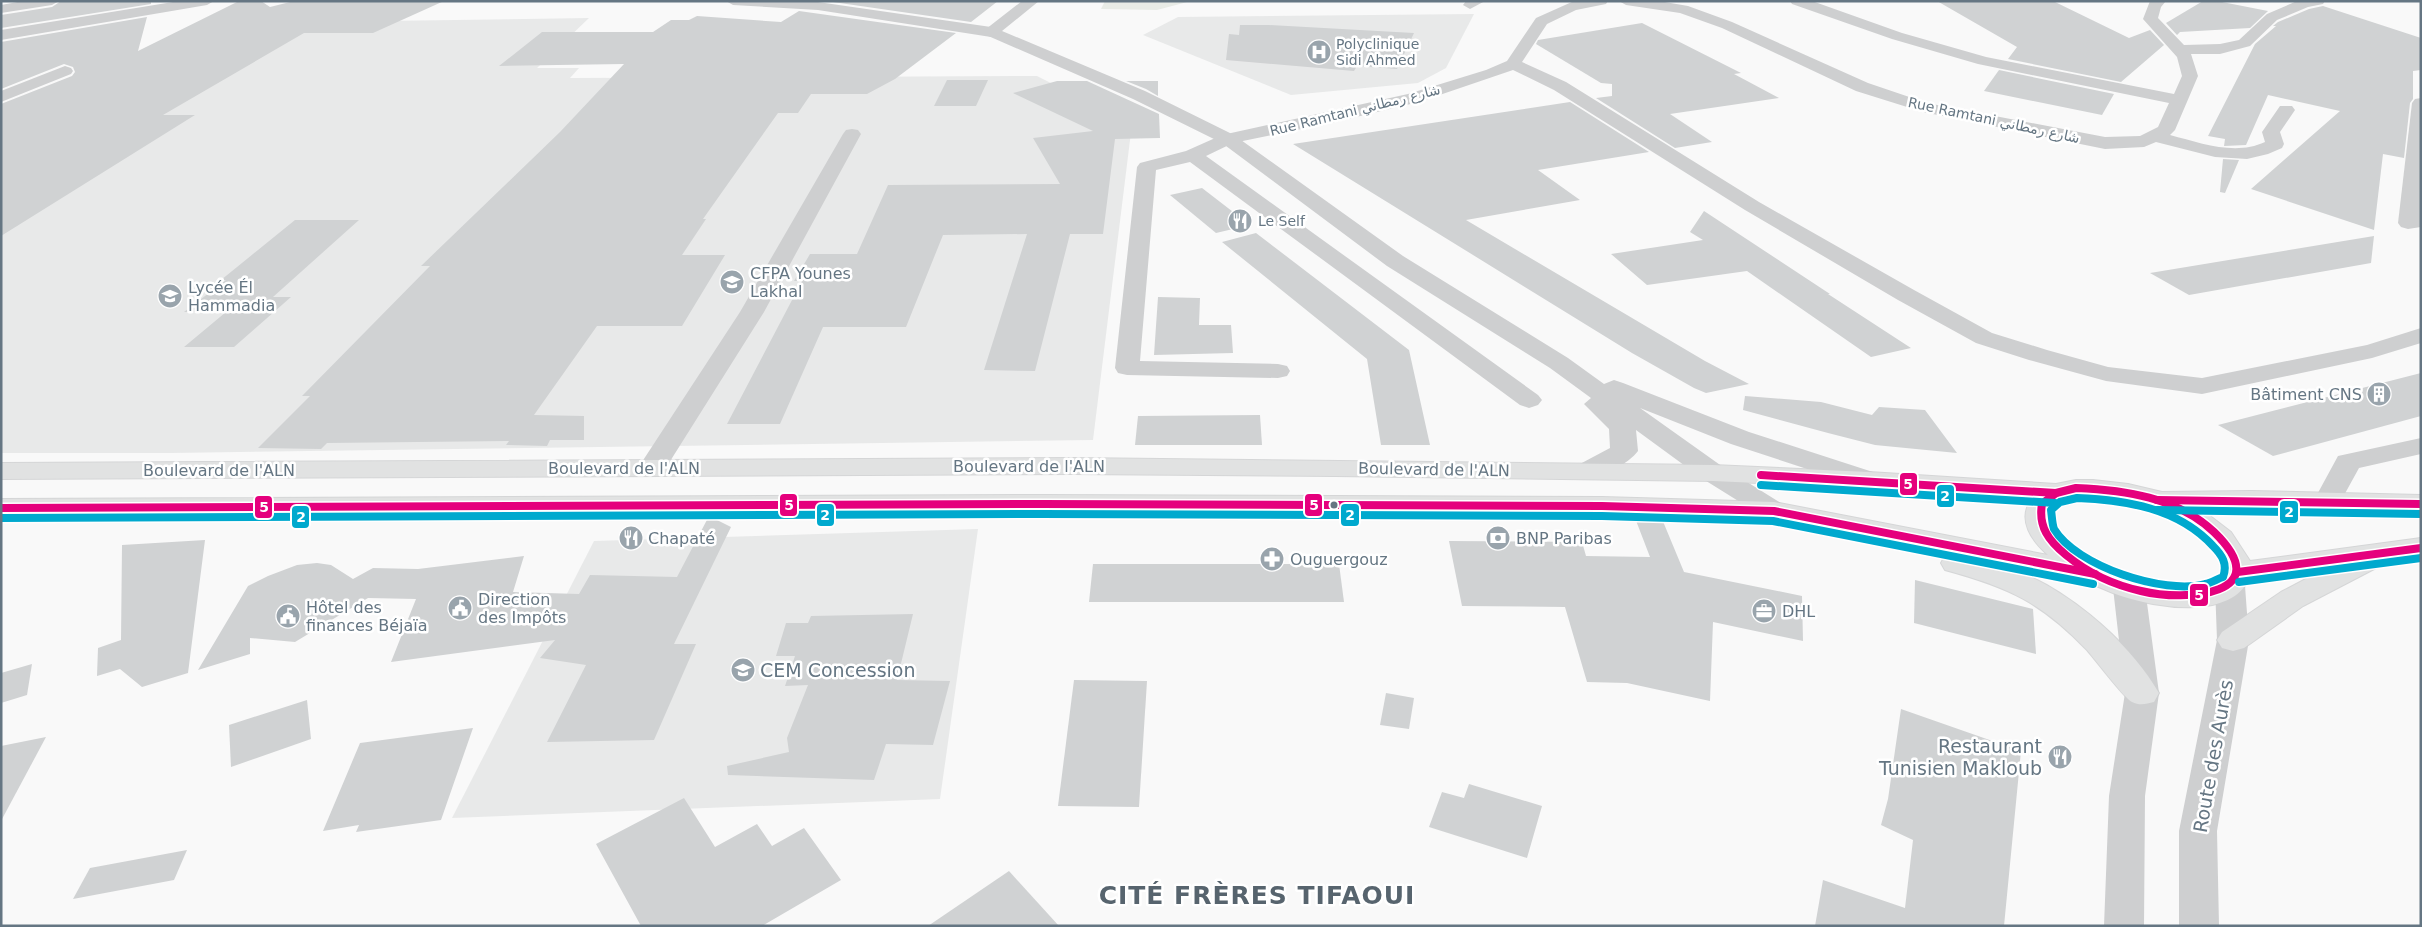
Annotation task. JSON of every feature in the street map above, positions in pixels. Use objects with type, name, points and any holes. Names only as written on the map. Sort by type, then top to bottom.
[{"type":"main road","name":"Boulevard de l'ALN","points":[[1,471],[1073,466],[1713,472],[1869,480],[2056,493],[2076,488],[2101,488],[2128,492],[2158,500]]},
{"type":"main road","points":[[2056,493],[2042,504],[2039,519],[2047,537],[2066,556],[2095,574],[2129,588],[2160,595],[2189,597],[2212,594],[2234,579],[2382,552],[2421,548]]},
{"type":"main road","points":[[2158,500],[2421,504]]},
{"type":"main road","points":[[2158,500],[2184,512],[2207,526],[2225,542],[2236,557],[2234,579]]},
{"type":"main road","points":[[1,508],[1041,504],[1602,506],[1774,512],[1816,518],[2095,574]]},
{"type":"main road","points":[[1774,512],[2012,580],[2054,604],[2088,631],[2114,657],[2142,693]]},
{"type":"main road","points":[[2233,640],[2292,599],[2382,552]]},
{"type":"street","points":[[1,9],[52,1]]},
{"type":"street","points":[[1,35],[207,1]]},
{"type":"street","points":[[733,1],[818,6],[991,32],[1139,95],[1228,139],[1395,261],[1559,363],[1713,472],[1774,512]]},
{"type":"street","points":[[991,32],[1032,1]]},
{"type":"street","points":[[1601,1],[1572,6],[1541,21],[1513,64],[1560,86],[1752,206],[1984,338],[2106,374],[2202,386],[2372,351],[2421,335]]},
{"type":"street","name":"Rue Ramtani شارع رمطاني","points":[[1626,1],[1683,9],[1727,24],[1862,87],[1923,107],[2105,143],[2144,141],[2154,136]]},
{"type":"street","points":[[1797,1],[1897,36],[1984,61],[2179,100]]},
{"type":"street","points":[[2154,136],[2166,130],[2190,76],[2185,57],[2150,19],[2154,4],[2159,1]]},
{"type":"street","points":[[2180,50],[2220,49],[2244,43],[2272,17],[2305,3],[2318,1]]},
{"type":"street","name":"Rue Ramtani شارع رمطاني","points":[[1278,371],[1127,368],[1147,167],[1193,155],[1228,139],[1331,118],[1413,98],[1513,64]]},
{"type":"street","points":[[1,97],[65,71]]},
{"type":"street","points":[[2414,222],[2421,103]]},
{"type":"street","points":[[2154,136],[2216,151],[2248,155],[2263,151],[2275,144],[2272,132],[2286,110]]},
{"type":"street","points":[[652,468],[752,312],[852,134]]},
{"type":"street","points":[[1193,155],[1529,400]]},
{"type":"street","points":[[1559,363],[1622,427],[1624,452],[1588,471]]},
{"type":"street","points":[[1559,363],[1685,419],[1762,448],[1869,480]]},
{"type":"street","points":[[2327,502],[2348,462],[2421,446]]},
{"type":"street","name":"Route des Aurès","points":[[2199,926],[2198,831],[2233,640],[2234,579]]},
{"type":"street","points":[[2124,926],[2127,796],[2142,693],[2129,588]]},
{"type":"shaded area","points":[[1105,1],[1191,1],[1157,10],[1101,9]]},
{"type":"shaded area","name":"Polyclinique Sidi Ahmed","points":[[1474,14],[1446,68],[1418,83],[1291,95],[1143,35],[1178,17]]},
{"type":"shaded area","name":"CFPA Younes Lakhal","points":[[589,18],[537,68],[579,68],[570,78],[1037,76],[1132,124],[1093,440],[171,453],[1,453],[1,138],[243,23]]},
{"type":"shaded area","name":"CEM Concession","points":[[978,529],[940,799],[452,818],[594,541]]},
{"type":"building","points":[[61,1],[151,1],[151,4],[1,28],[1,15],[52,7]]},
{"type":"building","points":[[239,1],[261,1],[270,7],[294,1],[444,1],[373,33],[304,33],[163,115],[195,115],[1,236],[1,104],[72,76],[75,72],[73,67],[64,64],[1,89],[1,42],[147,17],[138,51]]},
{"type":"building","points":[[826,1],[998,1],[971,22]]},
{"type":"building","points":[[1937,1],[2053,1],[2129,38],[2150,30],[2164,45],[2121,82],[2008,59],[2017,47]]},
{"type":"building","points":[[2203,1],[2217,1],[2268,11],[2250,28],[2180,32],[2177,35],[2166,23]]},
{"type":"building","points":[[2323,6],[2421,38],[2421,70],[2413,71],[2413,99],[2410,103],[2404,158],[2383,154],[2374,230],[2251,189],[2340,111],[2268,95],[2246,145],[2224,146],[2225,139],[2208,136],[2255,44],[2276,26],[2273,26],[2278,22],[2309,9]]},
{"type":"building","points":[[799,11],[956,33],[895,79],[867,94],[811,94],[798,113],[778,113],[703,219],[706,219],[682,255],[725,255],[682,326],[597,326],[534,415],[584,416],[584,440],[550,440],[547,446],[506,445],[509,441],[327,443],[321,449],[258,448],[310,396],[302,396],[430,266],[421,266],[560,132],[624,64],[499,66],[542,32],[653,32],[671,20],[689,20],[697,16],[781,22]]},
{"type":"building","points":[[1642,23],[1741,73],[1734,74],[1779,98],[1670,114],[1712,142],[1675,148],[1596,98],[1612,96],[1612,84],[1601,83],[1536,44],[1538,40]]},
{"type":"building","points":[[1240,25],[1414,33],[1397,69],[1357,66],[1354,71],[1226,60],[1229,34],[1239,35]]},
{"type":"building","points":[[1999,70],[2114,94],[2102,115],[1984,91]]},
{"type":"building","points":[[947,80],[988,80],[976,106],[934,106]]},
{"type":"building","points":[[1057,81],[1087,81],[1159,114],[1160,138],[1115,139],[1103,234],[1070,234],[1035,371],[984,370],[1027,234],[943,235],[906,327],[823,327],[780,424],[727,424],[802,281],[794,281],[810,254],[857,254],[888,185],[1060,184],[1033,138],[1093,131],[1013,93]]},
{"type":"building","points":[[1126,81],[1158,81],[1158,96],[1146,89]]},
{"type":"building","points":[[1570,102],[1649,152],[1538,170],[1580,200],[1466,220],[1705,361],[1749,384],[1706,393],[1694,388],[1632,353],[1293,144]]},
{"type":"building","points":[[2223,159],[2239,160],[2225,193],[2220,192]]},
{"type":"building","points":[[1202,188],[1250,225],[1216,233],[1170,195]]},
{"type":"building","points":[[1704,211],[1911,348],[1871,357],[1747,271],[1647,285],[1611,254],[1703,240],[1690,232]]},
{"type":"building","points":[[295,220],[359,220],[273,297],[291,297],[234,347],[184,347],[226,312],[184,312],[226,280],[221,280]]},
{"type":"building","points":[[1256,233],[1409,350],[1430,445],[1381,445],[1367,359],[1222,242]]},
{"type":"building","points":[[2374,236],[2371,263],[2189,295],[2150,273]]},
{"type":"building","points":[[1158,297],[1200,298],[1199,325],[1231,325],[1233,353],[1154,355]]},
{"type":"building","name":"Bâtiment CNS","points":[[2421,373],[2421,416],[2273,456],[2218,425]]},
{"type":"building","points":[[1745,396],[1821,402],[1872,415],[1879,407],[1925,410],[1957,453],[1875,445],[1828,433],[1743,410]]},
{"type":"building","points":[[1260,415],[1262,445],[1135,445],[1138,416]]},
{"type":"building","points":[[709,516],[731,527],[674,644],[696,644],[654,740],[547,742],[586,665],[540,658],[555,640],[391,662],[416,599],[368,598],[295,642],[250,638],[250,654],[198,670],[248,586],[297,565],[317,563],[331,565],[353,579],[373,568],[418,569],[524,556],[513,592],[579,594],[590,575],[677,577]]},
{"type":"building","points":[[1635,518],[1662,519],[1684,572],[1802,596],[1803,641],[1713,622],[1710,701],[1627,683],[1587,682],[1565,607],[1462,606],[1449,541],[1582,542],[1586,556],[1650,557]]},
{"type":"building","points":[[205,540],[188,673],[142,687],[120,669],[97,676],[98,648],[121,640],[122,545]]},
{"type":"building","points":[[1093,564],[1339,564],[1344,602],[1089,602]]},
{"type":"building","points":[[1915,580],[2033,609],[2036,654],[1914,623]]},
{"type":"building","points":[[913,614],[897,680],[950,681],[933,745],[886,744],[874,780],[728,775],[727,766],[789,752],[787,738],[808,685],[785,686],[795,656],[776,656],[786,623],[808,623],[811,616]]},
{"type":"building","points":[[32,664],[27,695],[1,703],[1,673]]},
{"type":"building","points":[[1074,680],[1147,681],[1139,807],[1058,806]]},
{"type":"building","points":[[1386,693],[1414,698],[1409,729],[1380,725]]},
{"type":"building","points":[[307,700],[311,739],[231,767],[229,725]]},
{"type":"building","points":[[1901,709],[2021,751],[2004,926],[1815,926],[1823,880],[1905,908],[1913,840],[1881,825],[1888,799]]},
{"type":"building","points":[[473,728],[441,820],[356,832],[359,825],[323,831],[360,743]]},
{"type":"building","points":[[46,737],[1,821],[1,746]]},
{"type":"building","points":[[1469,784],[1542,806],[1527,858],[1429,827],[1442,792],[1464,798]]},
{"type":"building","points":[[684,798],[715,847],[757,824],[772,846],[804,828],[841,880],[762,926],[641,926],[596,844]]},
{"type":"building","points":[[187,850],[174,880],[73,899],[90,868]]},
{"type":"building","points":[[1009,871],[1059,926],[928,926]]},
{"type":"transit line","name":"5","points":[[1761,475],[2056,493]]},
{"type":"transit line","name":"2","points":[[1761,485],[2055,503]]},
{"type":"transit line","name":"5","points":[[2076,488],[2111,490],[2145,497],[2178,508],[2194,517],[2225,543],[2234,558],[2236,570],[2232,581],[2222,589],[2208,594],[2191,597],[2170,596],[2127,587],[2086,569],[2063,552],[2047,536],[2040,519],[2042,504],[2056,493],[2076,488]]},
{"type":"transit line","name":"2","points":[[2077,498],[2134,504],[2153,509],[2188,524],[2203,535],[2221,555],[2225,565],[2223,577],[2204,585],[2178,586],[2148,581],[2118,572],[2090,560],[2067,545],[2053,528],[2051,510],[2060,502],[2077,498]]},
{"type":"transit line","name":"5","points":[[2157,500],[2421,504]]},
{"type":"transit line","name":"5","points":[[1,508],[1041,504],[1602,506],[1774,511],[2095,574]]},
{"type":"transit line","name":"2","points":[[2157,510],[2421,514]]},
{"type":"transit line","name":"2","points":[[1,518],[1041,514],[1602,516],[1773,521],[2093,584]]},
{"type":"transit line","name":"5","points":[[2238,572],[2421,548]]},
{"type":"transit line","name":"2","points":[[2239,582],[2421,558]]},
{"type":"place","name":"Polyclinique Sidi Ahmed","points":[[1319,52]]},
{"type":"place","name":"Le Self","points":[[1240,221]]},
{"type":"place","name":"CFPA Younes Lakhal","points":[[732,282]]},
{"type":"place","name":"Lycée Él Hammadia","points":[[170,296]]},
{"type":"place","name":"Bâtiment CNS","points":[[2379,394]]},
{"type":"place","name":"Chapaté","points":[[631,538]]},
{"type":"place","name":"BNP Paribas","points":[[1498,538]]},
{"type":"place","name":"Ouguergouz","points":[[1272,559]]},
{"type":"place","name":"Direction des Impôts","points":[[460,608]]},
{"type":"place","name":"DHL","points":[[1764,611]]},
{"type":"place","name":"Hôtel des finances Béjaïa","points":[[288,616]]},
{"type":"place","name":"CEM Concession","points":[[743,670]]},
{"type":"place","name":"Restaurant Tunisien Makloub","points":[[2060,757]]},
{"type":"district","name":"CITÉ FRÈRES TIFAOUI","points":[[1257,895]]}]
